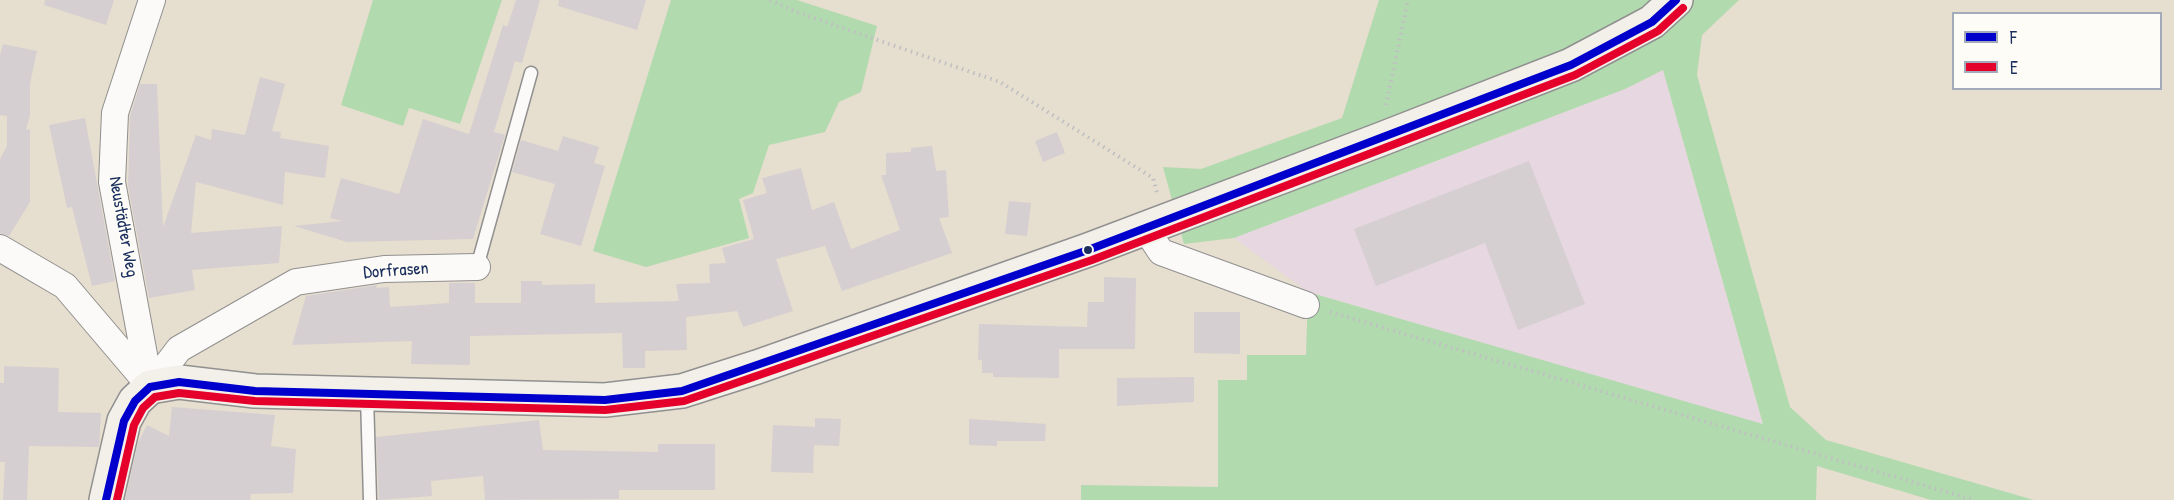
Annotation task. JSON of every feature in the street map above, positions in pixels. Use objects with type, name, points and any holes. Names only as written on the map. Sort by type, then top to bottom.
[{"type":"main road","points":[[106,500],[124,421],[135,401],[150,387],[179,382],[255,391],[605,400],[682,391],[757,367],[1155,224],[1571,65],[1652,22],[1676,0]]},
{"type":"street","name":"Neustädter Weg","points":[[150,387],[112,182],[115,113],[152,0]]},
{"type":"street","points":[[1155,224],[1161,252],[1306,305]]},
{"type":"street","points":[[0,248],[65,286],[150,387]]},
{"type":"street","name":"Dorfrasen","points":[[150,387],[179,349],[296,282],[384,269],[477,267]]},
{"type":"lane","name":"Dorfrasen","points":[[477,267],[531,73]]},
{"type":"lane","points":[[367,394],[370,500]]},
{"type":"path","points":[[770,0],[796,12],[1000,82],[1153,178],[1155,224]]},
{"type":"path","points":[[1379,140],[1408,0]]},
{"type":"path","points":[[1306,305],[1974,500]]},
{"type":"shaded area","points":[[1663,70],[1763,425],[1308,292],[1234,238],[1625,89]]},
{"type":"green space","points":[[373,0],[502,0],[460,124],[409,108],[403,126],[341,105]]},
{"type":"green space","points":[[671,0],[797,0],[877,26],[861,92],[839,102],[825,132],[769,145],[753,193],[739,199],[749,238],[646,267],[593,251]]},
{"type":"green space","points":[[1379,0],[1739,0],[1702,35],[1697,75],[1790,407],[1826,440],[2034,500],[1931,500],[1817,466],[1816,500],[1081,500],[1081,485],[1218,487],[1218,380],[1247,380],[1247,355],[1306,355],[1308,292],[1763,424],[1663,70],[1625,89],[1234,238],[1184,244],[1163,167],[1201,169],[1342,118]]},
{"type":"building","points":[[45,0],[114,0],[106,25],[44,5]]},
{"type":"building","points":[[516,0],[540,0],[522,63],[515,61],[494,132],[505,135],[473,239],[347,242],[294,226],[342,221],[330,218],[341,178],[399,194],[423,119],[469,134],[503,25],[507,27]]},
{"type":"building","points":[[559,0],[646,0],[637,30],[558,6]]},
{"type":"building","points":[[3,44],[37,51],[30,84],[30,115],[26,130],[30,129],[30,202],[9,236],[0,233],[0,159],[7,146],[7,116],[0,115],[0,55]]},
{"type":"building","points":[[260,77],[285,84],[272,131],[281,132],[280,138],[329,146],[325,178],[285,172],[283,205],[196,182],[191,233],[282,226],[279,263],[192,270],[195,290],[149,298],[128,186],[130,116],[140,84],[157,84],[163,227],[196,135],[211,140],[212,129],[245,135]]},
{"type":"building","points":[[85,118],[115,281],[92,286],[72,207],[67,208],[49,125]]},
{"type":"building","points":[[1057,132],[1065,153],[1043,162],[1035,141]]},
{"type":"building","points":[[563,136],[599,147],[594,163],[605,166],[581,246],[540,234],[555,184],[512,172],[521,140],[558,151]]},
{"type":"building","points":[[932,146],[936,171],[946,170],[949,217],[939,218],[952,253],[842,291],[825,246],[776,259],[793,311],[743,327],[737,311],[686,317],[687,350],[645,351],[645,368],[623,368],[622,333],[470,336],[470,365],[411,364],[412,341],[292,345],[306,296],[377,285],[376,288],[389,287],[390,307],[449,303],[449,283],[475,283],[475,303],[521,303],[521,281],[542,281],[542,285],[595,284],[595,303],[679,301],[676,284],[710,283],[709,264],[726,263],[722,248],[754,239],[743,200],[767,193],[762,178],[801,168],[812,210],[834,202],[851,249],[900,230],[881,175],[886,175],[886,153],[911,152],[911,148]]},
{"type":"building","points":[[1529,161],[1585,304],[1518,330],[1485,243],[1376,286],[1354,229]]},
{"type":"building","points":[[1009,201],[1031,203],[1027,236],[1005,234]]},
{"type":"building","points":[[1104,277],[1136,278],[1135,349],[1059,349],[1059,378],[993,377],[993,373],[982,373],[982,360],[978,360],[979,324],[1087,327],[1088,302],[1104,302]]},
{"type":"building","points":[[1194,312],[1240,312],[1240,354],[1194,353]]},
{"type":"building","points":[[4,366],[59,368],[58,412],[101,413],[99,447],[29,446],[27,500],[3,500],[5,462],[0,462],[0,383],[4,383]]},
{"type":"building","points":[[1194,377],[1194,402],[1117,406],[1117,378]]},
{"type":"building","points":[[172,407],[275,415],[271,446],[296,449],[293,493],[251,494],[250,500],[125,500],[138,443],[147,425],[169,436]]},
{"type":"building","points":[[815,418],[841,419],[839,446],[814,445],[813,473],[771,472],[773,425],[815,427]]},
{"type":"building","points":[[969,419],[1046,424],[1045,441],[997,441],[997,446],[969,445]]},
{"type":"building","points":[[539,420],[543,450],[658,452],[658,444],[715,444],[715,490],[619,490],[619,499],[485,500],[483,476],[431,481],[432,496],[379,500],[376,437]]},
{"type":"transit line","name":"F","points":[[106,500],[124,421],[135,401],[150,387],[179,382],[255,391],[605,400],[682,391],[1088,250],[1571,65],[1652,22],[1676,0]]},
{"type":"transit line","name":"E","points":[[117,500],[134,425],[143,408],[155,397],[179,393],[255,401],[605,410],[684,401],[1092,260],[1575,75],[1658,31],[1683,8]]}]
